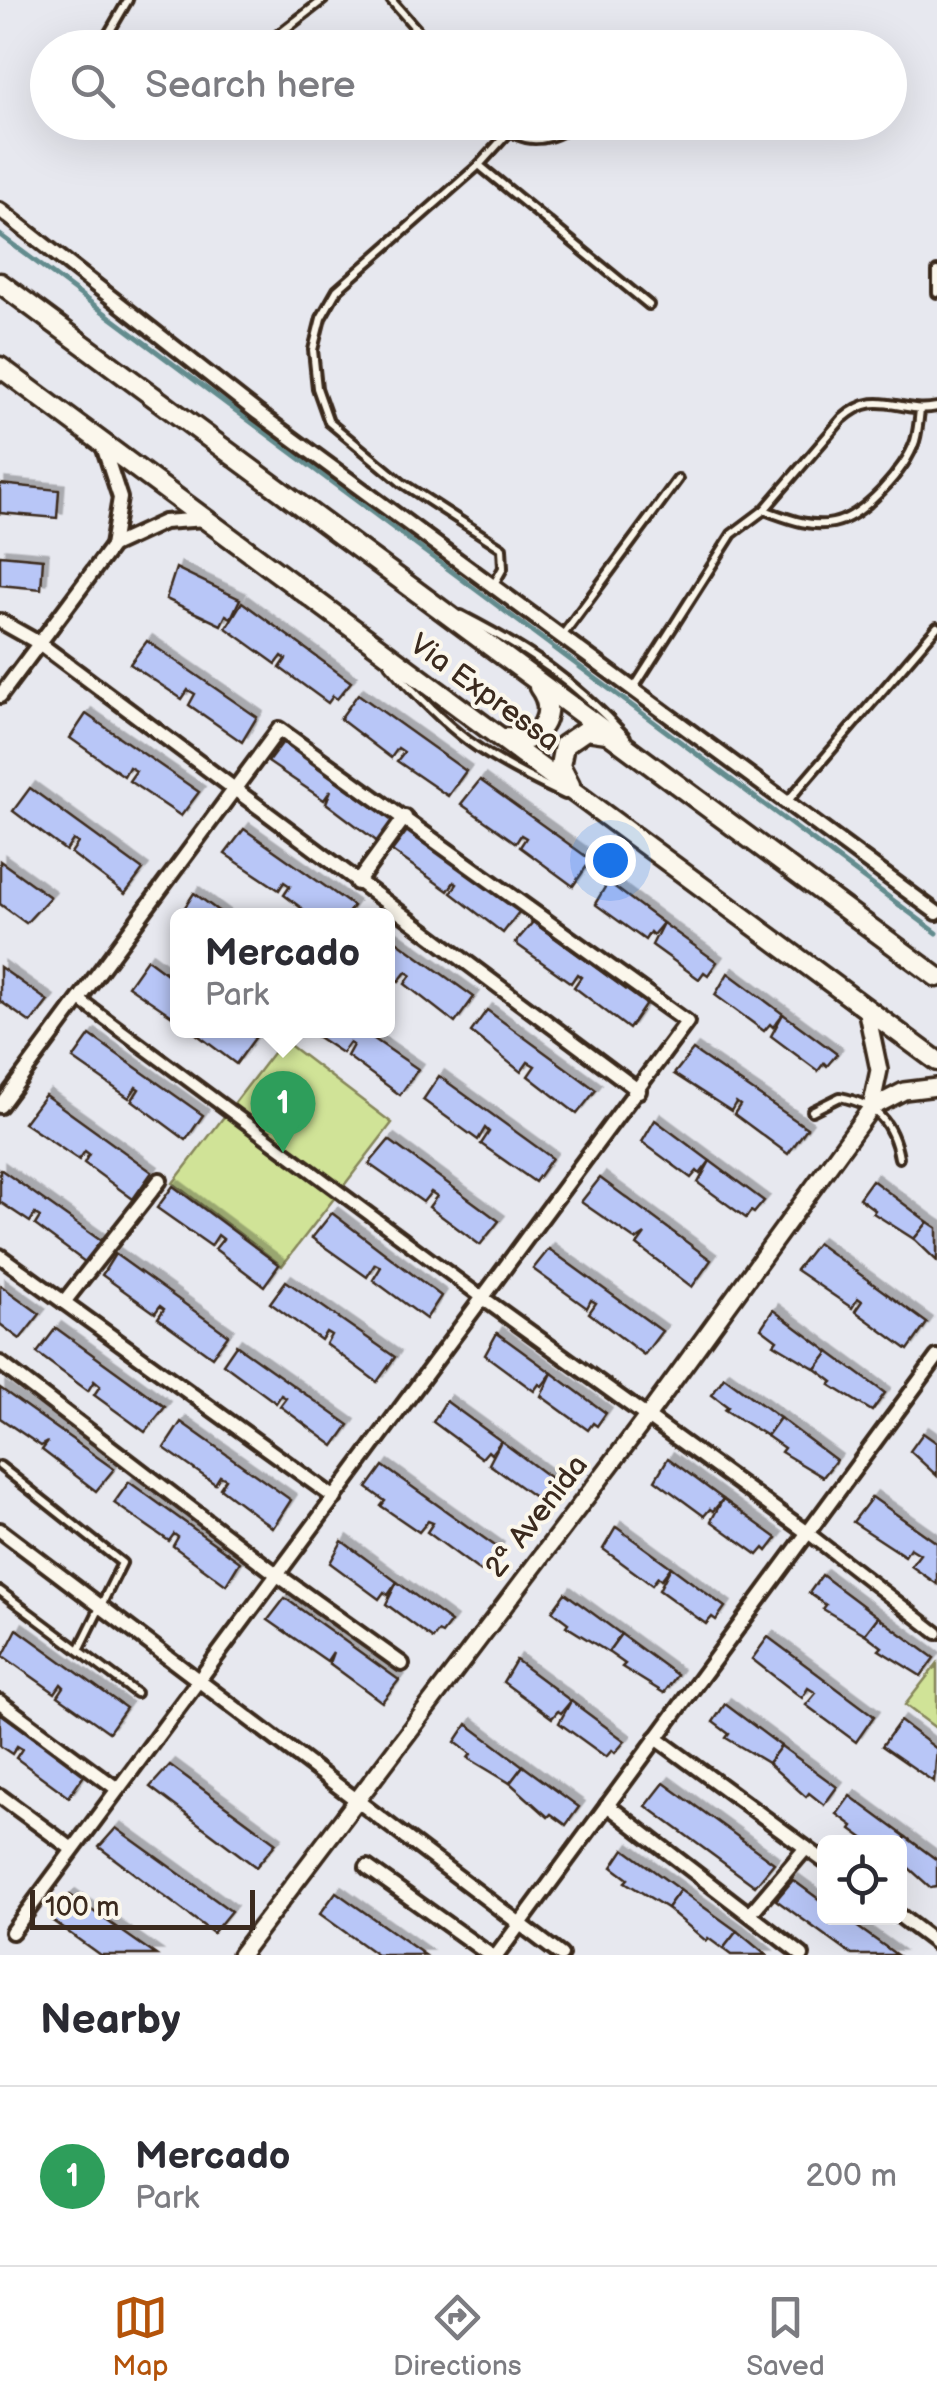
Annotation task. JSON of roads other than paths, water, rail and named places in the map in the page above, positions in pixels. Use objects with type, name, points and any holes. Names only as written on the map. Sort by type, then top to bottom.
[{"type":"main road","name":"Via Expressa","points":[[0,284],[937,977]]},
{"type":"main road","name":"Via Expressa","points":[[0,367],[937,1060]]},
{"type":"main road","points":[[493,733],[523,740],[544,725],[547,700],[532,679]]},
{"type":"main road","points":[[574,790],[560,766],[564,745],[586,730],[612,735]]},
{"type":"street","points":[[0,210],[258,412],[494,584],[631,692],[937,914]]},
{"type":"street","points":[[0,696],[112,546],[120,498],[102,443]]},
{"type":"street","points":[[112,546],[164,522],[205,519]]},
{"type":"street","points":[[0,620],[39,643],[391,908]]},
{"type":"street","points":[[0,1106],[235,792],[275,731],[284,729],[685,1020],[687,1026],[196,1678],[12,1932]]},
{"type":"street","points":[[357,883],[405,817]]},
{"type":"street","points":[[395,911],[639,1090]]},
{"type":"street","points":[[80,1000],[937,1633]]},
{"type":"street","points":[[866,1008],[879,1070],[871,1108]]},
{"type":"street","points":[[871,1108],[904,1091],[937,1087]]},
{"type":"street","name":"2ª Avenida","points":[[240,1955],[353,1799],[646,1418],[871,1108]]},
{"type":"street","points":[[64,1302],[160,1180]]},
{"type":"street","points":[[0,1256],[335,1498]]},
{"type":"street","points":[[368,1867],[494,1955],[520,1925],[937,1358]]},
{"type":"street","points":[[0,1362],[275,1573],[402,1664]]},
{"type":"street","points":[[0,1530],[561,1955]]},
{"type":"street","points":[[0,1702],[116,1788]]},
{"type":"street","points":[[656,1738],[817,1856]]},
{"type":"street","points":[[0,1796],[72,1849]]},
{"type":"street","points":[[607,1805],[802,1955]]},
{"type":"street","points":[[750,1914],[806,1848]]},
{"type":"street","points":[[907,1921],[937,1944]]},
{"type":"lane","points":[[110,30],[128,0]]},
{"type":"lane","points":[[284,30],[323,0]]},
{"type":"lane","points":[[391,0],[417,30]]},
{"type":"lane","points":[[494,584],[503,568],[502,548],[402,483],[328,422],[317,388],[313,350],[321,318],[338,290],[479,165],[502,140]]},
{"type":"lane","points":[[479,165],[649,304]]},
{"type":"lane","points":[[937,271],[937,293]]},
{"type":"lane","points":[[631,692],[732,534],[764,510],[856,406],[882,400],[920,409],[937,407]]},
{"type":"lane","points":[[764,510],[806,524],[836,523],[859,510],[900,466],[915,442],[920,409]]},
{"type":"lane","points":[[562,637],[678,478]]},
{"type":"lane","points":[[413,590],[530,650],[584,691],[650,764]]},
{"type":"lane","points":[[786,804],[934,632]]},
{"type":"lane","points":[[368,641],[437,720],[491,760],[609,816]]},
{"type":"lane","points":[[812,1112],[840,1097],[871,1108],[889,1122],[899,1158]]},
{"type":"lane","points":[[0,1466],[118,1556],[122,1570],[79,1650]]},
{"type":"lane","points":[[0,1591],[136,1693]]},
{"type":"waterway","points":[[0,235],[937,933]]},
{"type":"place","name":"Mercado","points":[[283,1153]]}]
